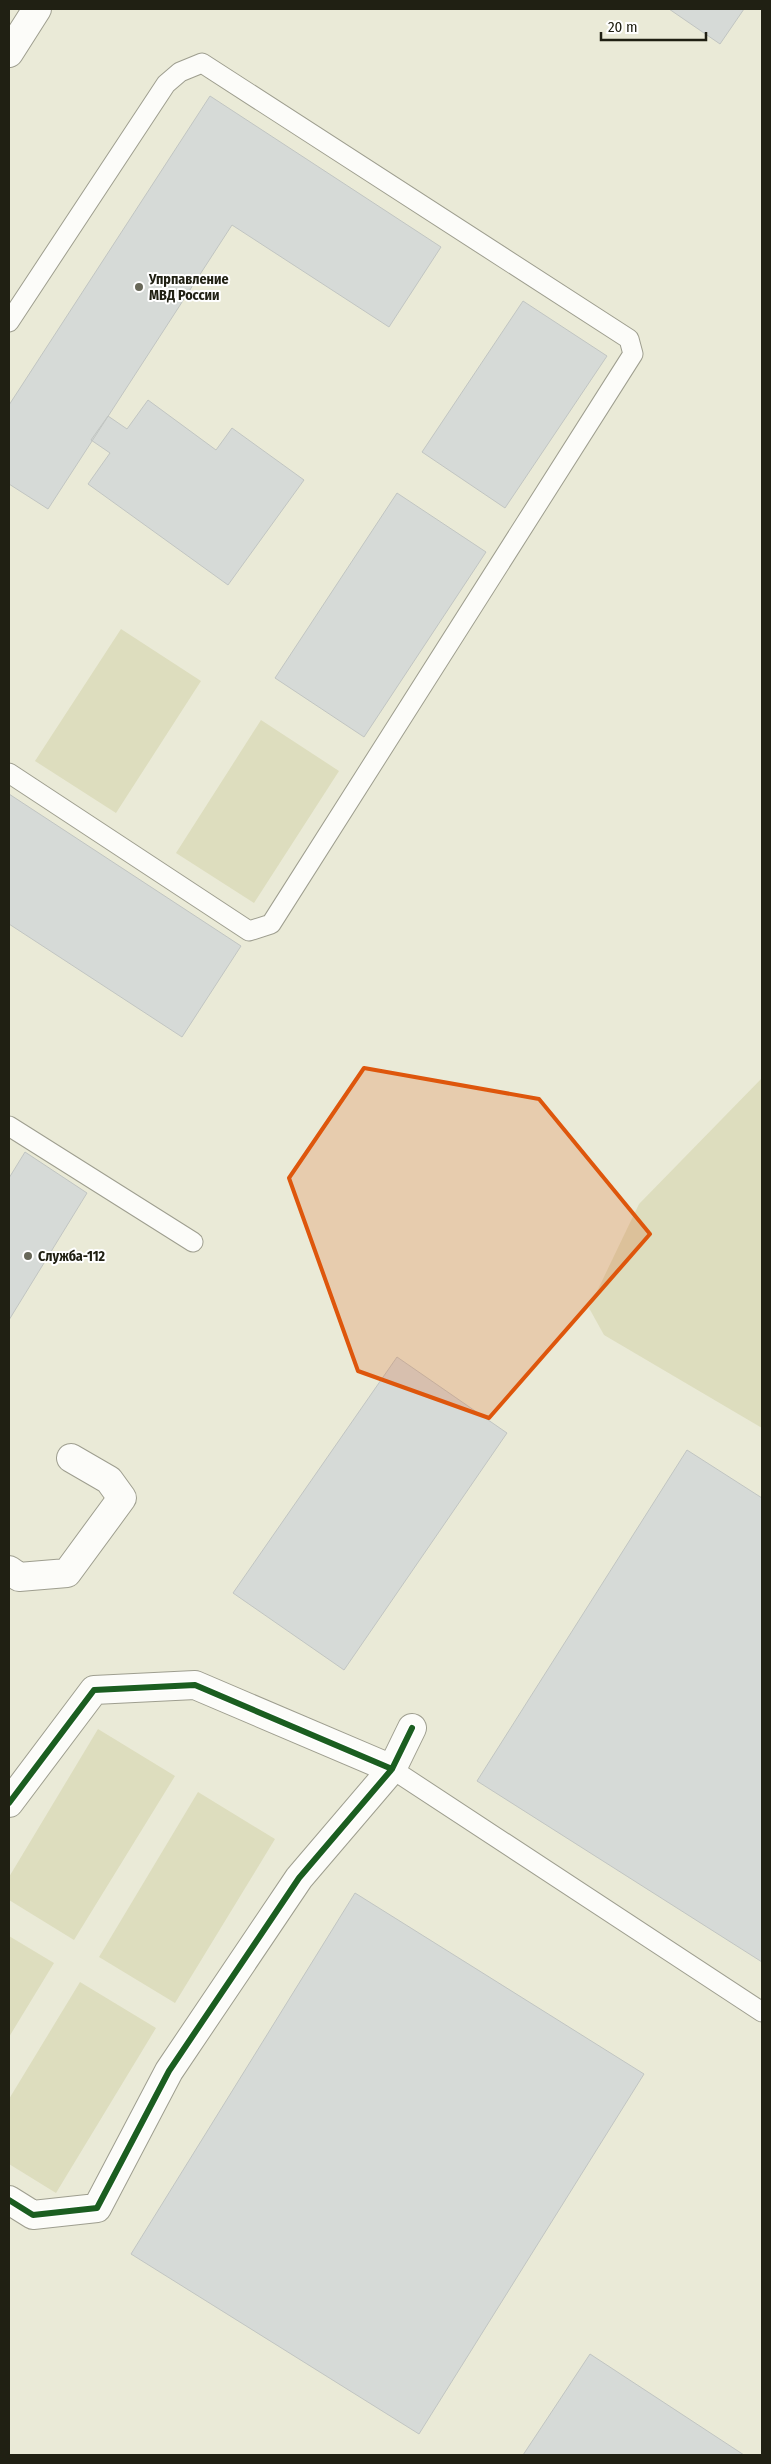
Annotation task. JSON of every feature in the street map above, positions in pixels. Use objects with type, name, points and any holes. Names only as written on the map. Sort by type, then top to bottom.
[{"type":"street","points":[[9,53],[37,9]]},
{"type":"street","points":[[9,1570],[19,1577],[67,1573],[122,1498],[109,1480],[71,1458]]},
{"type":"street","points":[[9,1803],[94,1690],[195,1685],[392,1769]]},
{"type":"street","points":[[9,2200],[33,2215],[97,2208],[169,2071],[298,1878],[392,1769],[412,1728]]},
{"type":"lane","points":[[9,322],[166,84],[180,72],[202,63],[629,339],[633,354],[271,924],[248,931],[9,773]]},
{"type":"lane","points":[[9,1126],[193,1242]]},
{"type":"lane","points":[[392,1769],[762,2012]]},
{"type":"highlighted area","points":[[364,1068],[539,1099],[650,1234],[489,1418],[358,1371],[289,1178]]},
{"type":"green space","points":[[121,629],[201,681],[116,813],[35,761]]},
{"type":"green space","points":[[261,720],[339,771],[254,903],[176,853]]},
{"type":"green space","points":[[762,1078],[762,1428],[604,1335],[589,1308],[639,1204]]},
{"type":"green space","points":[[98,1729],[175,1776],[74,1940],[9,1900],[9,1877]]},
{"type":"green space","points":[[198,1792],[275,1839],[175,2003],[99,1957]]},
{"type":"green space","points":[[9,1936],[54,1963],[9,2037]]},
{"type":"green space","points":[[80,1982],[156,2028],[56,2193],[9,2164],[9,2099]]},
{"type":"building","points":[[669,9],[744,9],[720,44]]},
{"type":"building","name":"Упрпавление МВД России","points":[[210,96],[441,247],[389,327],[232,225],[48,509],[9,484],[9,405]]},
{"type":"building","points":[[523,301],[607,356],[505,508],[422,452]]},
{"type":"building","points":[[148,400],[216,450],[232,428],[304,480],[228,585],[88,484],[110,453],[91,440],[108,416],[127,429]]},
{"type":"building","points":[[397,493],[486,552],[364,737],[275,678]]},
{"type":"building","points":[[9,794],[241,946],[182,1037],[9,924]]},
{"type":"building","name":"Служба-112","points":[[25,1152],[87,1193],[9,1320],[9,1178]]},
{"type":"building","points":[[397,1357],[507,1433],[344,1670],[233,1593]]},
{"type":"building","points":[[687,1450],[762,1498],[762,1962],[477,1781]]},
{"type":"building","points":[[355,1893],[644,2074],[419,2434],[131,2254]]},
{"type":"building","points":[[590,2354],[744,2455],[523,2455]]},
{"type":"cycle path","points":[[9,1803],[94,1690],[195,1685],[392,1769]]},
{"type":"cycle path","points":[[9,2200],[33,2215],[97,2208],[169,2071],[299,1878],[392,1769],[412,1728]]},
{"type":"place","name":"Упрпавление МВД России","points":[[139,287]]},
{"type":"place","name":"Служба-112","points":[[28,1256]]}]
